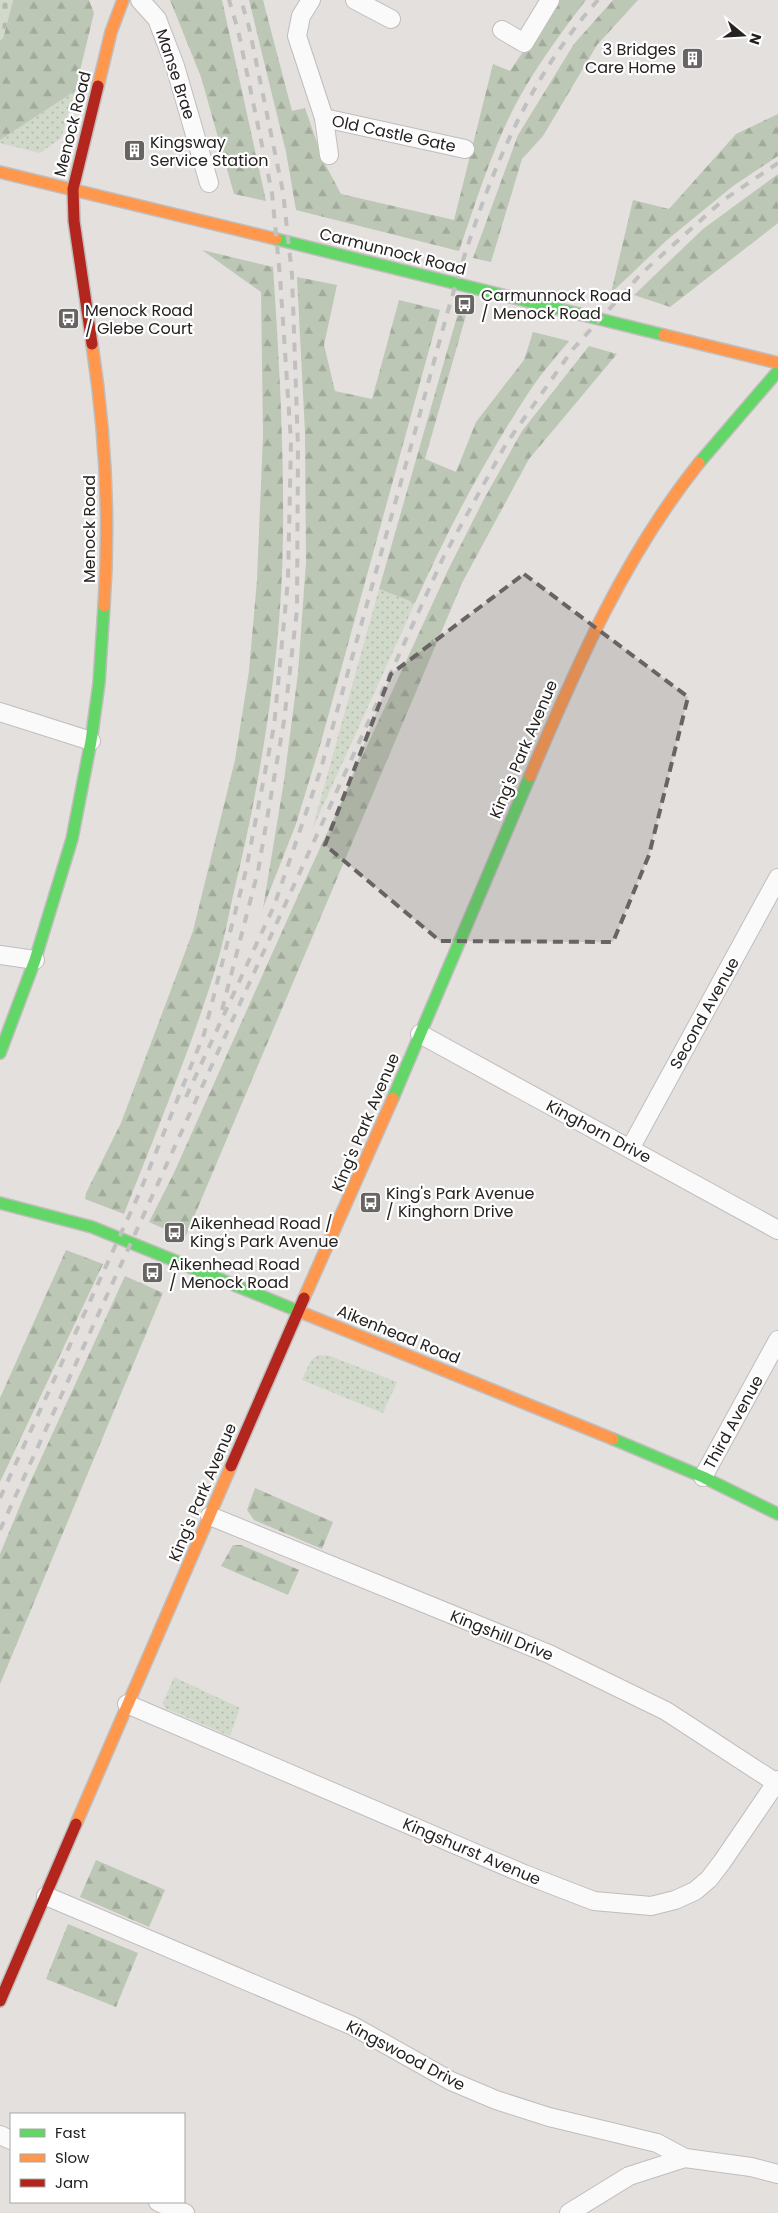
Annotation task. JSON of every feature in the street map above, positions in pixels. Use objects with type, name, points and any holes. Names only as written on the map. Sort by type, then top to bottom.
[{"type":"main road","name":"Menock Road","points":[[0,1053],[35,960],[72,839],[91,742],[104,619],[105,464],[97,375],[74,221],[73,188],[111,32],[123,0]]},
{"type":"main road","name":"Carmunnock Road","points":[[0,172],[73,188],[778,363]]},
{"type":"main road","name":"King's Park Avenue","points":[[0,2000],[298,1310],[358,1180],[578,662],[620,580],[670,502],[731,425],[778,370]]},
{"type":"main road","name":"Aikenhead Road","points":[[0,1203],[52,1215],[92,1227],[587,1428],[703,1477],[778,1514]]},
{"type":"street","name":"Manse Brae","points":[[140,0],[157,19],[175,66],[209,183]]},
{"type":"street","name":"Old Castle Gate","points":[[312,0],[301,16],[297,36],[324,118],[329,155]]},
{"type":"street","points":[[355,0],[390,19]]},
{"type":"street","points":[[502,30],[524,43],[550,0]]},
{"type":"street","name":"Old Castle Gate","points":[[324,118],[465,149]]},
{"type":"street","points":[[0,712],[91,742]]},
{"type":"street","name":"Second Avenue","points":[[631,1148],[778,878]]},
{"type":"street","points":[[0,955],[35,960]]},
{"type":"street","name":"Kinghorn Drive","points":[[420,1034],[778,1230]]},
{"type":"street","name":"Third Avenue","points":[[703,1477],[778,1340]]},
{"type":"street","name":"Kingshill Drive","points":[[210,1516],[549,1654],[666,1711],[777,1783]]},
{"type":"street","name":"Kingshurst Avenue","points":[[127,1704],[524,1874],[594,1901],[651,1906],[675,1900],[695,1891],[709,1879],[722,1862],[777,1783]]},
{"type":"street","name":"Kingswood Drive","points":[[46,1896],[354,2026],[451,2080],[496,2100],[549,2116],[657,2143],[685,2158],[751,2167],[778,2174]]},
{"type":"street","points":[[569,2213],[629,2176],[685,2158]]},
{"type":"street","points":[[160,2203],[185,2213]]},
{"type":"highlighted area","points":[[524,574],[688,697],[649,855],[613,942],[440,941],[325,845],[391,674]]},
{"type":"green space","points":[[0,0],[13,0],[3,38],[0,40]]},
{"type":"green space","points":[[13,0],[89,0],[94,13],[75,91],[0,140],[0,40],[3,38]]},
{"type":"green space","points":[[170,0],[222,0],[266,201],[234,194],[201,77]]},
{"type":"green space","points":[[249,0],[263,0],[292,111],[305,108],[323,160],[341,194],[454,220],[493,64],[510,71],[558,0],[586,0],[560,35],[519,98],[501,135],[486,173],[459,251],[296,210],[286,152]]},
{"type":"green space","points":[[613,0],[638,0],[597,45],[543,136],[522,159],[491,262],[473,258],[518,135],[574,44]]},
{"type":"green space","points":[[75,91],[61,138],[40,153],[0,143],[0,140]]},
{"type":"green space","points":[[778,114],[778,156],[733,186],[667,240],[611,293],[633,200],[669,209],[736,134]]},
{"type":"green space","points":[[778,174],[778,223],[670,307],[634,295],[703,229]]},
{"type":"green space","points":[[202,250],[273,267],[283,468],[282,579],[279,623],[262,757],[222,947],[184,1060],[124,1214],[85,1199],[86,1193],[121,1123],[193,931],[235,760],[249,671],[257,580],[263,435],[261,292]]},
{"type":"green space","points":[[297,277],[337,285],[324,345],[335,391],[372,399],[399,300],[440,310],[321,742],[296,824],[263,908],[284,781],[298,673],[306,562],[305,433]]},
{"type":"green space","points":[[458,313],[466,315],[425,459],[456,472],[476,422],[524,360],[533,332],[569,341],[532,388],[496,445],[453,523],[415,603],[379,589]]},
{"type":"green space","points":[[589,346],[617,354],[529,459],[462,583],[185,1238],[149,1222],[173,1175],[297,898],[448,570],[484,499],[522,431]]},
{"type":"green space","points":[[379,589],[415,603],[312,830]]},
{"type":"green space","points":[[66,1250],[103,1264],[0,1482],[0,1398]]},
{"type":"green space","points":[[125,1276],[163,1293],[0,1684],[0,1554],[27,1489]]},
{"type":"green space","points":[[318,1355],[330,1356],[397,1382],[383,1413],[302,1380],[311,1360]]},
{"type":"green space","points":[[255,1488],[333,1522],[322,1549],[254,1520],[247,1510]]},
{"type":"green space","points":[[233,1545],[241,1545],[299,1570],[288,1595],[221,1566]]},
{"type":"green space","points":[[174,1677],[240,1708],[230,1736],[165,1708],[163,1703]]},
{"type":"green space","points":[[96,1860],[165,1890],[149,1927],[80,1897]]},
{"type":"green space","points":[[68,1924],[138,1953],[116,2007],[46,1979]]},
{"type":"railway","points":[[0,1498],[139,1194],[204,1034],[246,870],[274,726],[288,580],[291,442],[280,276],[272,193],[238,30],[229,0]]},
{"type":"railway","points":[[222,1010],[258,871],[284,721],[297,610],[298,447],[292,275],[283,192],[249,27],[241,0]]},
{"type":"railway","points":[[186,1097],[274,906],[320,772],[447,315],[483,203],[505,148],[531,96],[561,46],[598,0]]},
{"type":"railway","points":[[0,1530],[444,556],[506,444],[573,349],[642,273],[722,201],[778,163]]},
{"type":"traffic: fast","points":[[276,239],[664,335]]},
{"type":"traffic: fast","points":[[699,463],[778,371]]},
{"type":"traffic: fast","points":[[0,1053],[35,960],[72,839],[91,741],[99,683],[104,606]]},
{"type":"traffic: fast","points":[[393,1098],[530,776]]},
{"type":"traffic: fast","points":[[0,1203],[92,1227],[298,1311]]},
{"type":"traffic: fast","points":[[613,1439],[703,1477],[778,1514]]},
{"type":"traffic: slow","points":[[98,86],[111,32],[123,0]]},
{"type":"traffic: slow","points":[[0,172],[276,239]]},
{"type":"traffic: slow","points":[[664,335],[778,363]]},
{"type":"traffic: slow","points":[[92,344],[100,409],[105,475],[106,574],[104,606]]},
{"type":"traffic: slow","points":[[530,776],[584,653],[625,574],[672,499],[699,463]]},
{"type":"traffic: slow","points":[[304,1298],[393,1098]]},
{"type":"traffic: slow","points":[[298,1311],[613,1439]]},
{"type":"traffic: slow","points":[[76,1824],[231,1466]]},
{"type":"traffic: jam","points":[[92,344],[74,221],[73,189],[98,86]]},
{"type":"traffic: jam","points":[[231,1466],[304,1298]]},
{"type":"traffic: jam","points":[[0,2001],[76,1824]]},
{"type":"place","name":"3 Bridges Care Home","points":[[692,58]]},
{"type":"place","name":"Kingsway Service Station","points":[[134,151]]},
{"type":"place","name":"Carmunnock Road / Menock Road","points":[[465,304]]},
{"type":"place","name":"Menock Road / Glebe Court","points":[[69,319]]},
{"type":"place","name":"King's Park Avenue / Kinghorn Drive","points":[[370,1202]]},
{"type":"place","name":"Aikenhead Road / King's Park Avenue","points":[[174,1232]]},
{"type":"place","name":"Aikenhead Road / Menock Road","points":[[153,1273]]}]
